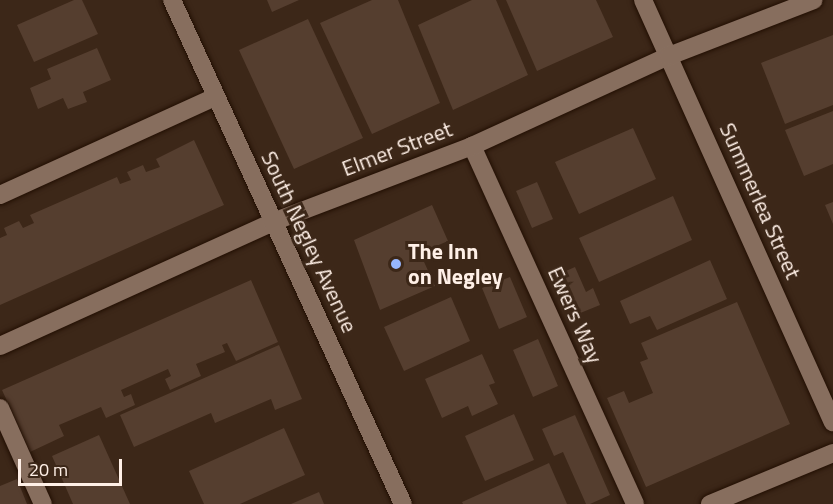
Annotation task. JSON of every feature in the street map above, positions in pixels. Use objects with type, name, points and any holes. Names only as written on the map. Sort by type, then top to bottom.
[{"type":"street","name":"South Negley Avenue","points":[[172,0],[403,504]]},
{"type":"street","name":"Summerlea Street","points":[[643,0],[833,422]]},
{"type":"street","name":"Elmer Street","points":[[0,346],[273,222],[472,146],[669,56],[814,0]]},
{"type":"street","points":[[0,195],[215,97]]},
{"type":"street","name":"Ewers Way","points":[[472,146],[635,504]]},
{"type":"street","points":[[0,408],[44,504]]},
{"type":"street","points":[[710,504],[833,453]]},
{"type":"building","points":[[74,0],[82,0],[98,34],[34,62],[17,25]]},
{"type":"building","points":[[267,0],[299,0],[272,12]]},
{"type":"building","points":[[372,0],[398,0],[440,103],[372,134],[320,23]]},
{"type":"building","points":[[472,0],[496,0],[528,75],[453,110],[418,25]]},
{"type":"building","points":[[506,0],[596,0],[613,37],[537,71]]},
{"type":"building","points":[[308,19],[363,138],[294,169],[239,50]]},
{"type":"building","points":[[833,35],[833,105],[785,124],[761,63]]},
{"type":"building","points":[[97,48],[111,80],[83,92],[87,102],[68,109],[63,98],[38,109],[30,88],[51,79],[47,69]]},
{"type":"building","points":[[833,111],[833,164],[804,176],[785,130]]},
{"type":"building","points":[[633,128],[656,179],[579,214],[555,162]]},
{"type":"building","points":[[194,140],[224,205],[0,305],[0,238],[7,235],[4,228],[19,221],[23,228],[34,223],[30,215],[117,177],[120,184],[131,180],[127,172],[143,165],[146,172],[160,167],[156,159]]},
{"type":"building","points":[[537,182],[553,219],[532,228],[516,191]]},
{"type":"building","points":[[673,196],[692,240],[599,282],[579,238]]},
{"type":"building","points":[[833,202],[833,224],[825,205]]},
{"type":"building","points":[[432,205],[448,241],[420,253],[435,286],[380,310],[354,240]]},
{"type":"building","points":[[710,260],[727,299],[657,330],[650,316],[630,324],[620,301]]},
{"type":"building","points":[[575,267],[586,292],[593,288],[600,305],[568,318],[550,278]]},
{"type":"building","points":[[510,277],[527,317],[499,329],[482,288]]},
{"type":"building","points":[[251,280],[278,342],[236,361],[227,343],[222,345],[225,352],[196,364],[201,376],[170,390],[165,379],[171,376],[168,369],[121,390],[124,397],[131,394],[135,405],[106,418],[101,407],[59,425],[64,436],[30,452],[2,390]]},
{"type":"building","points":[[451,297],[470,341],[404,371],[384,327]]},
{"type":"building","points":[[737,302],[790,424],[646,487],[607,398],[624,391],[629,403],[653,393],[640,362],[648,359],[641,343]]},
{"type":"building","points":[[538,339],[558,386],[533,397],[513,350]]},
{"type":"building","points":[[279,345],[302,399],[275,410],[271,399],[215,423],[211,413],[134,447],[120,415]]},
{"type":"building","points":[[482,354],[495,383],[489,385],[498,404],[472,416],[468,406],[442,418],[425,379]]},
{"type":"building","points":[[514,414],[534,460],[485,481],[465,436]]},
{"type":"building","points":[[575,415],[610,495],[590,504],[586,504],[563,452],[554,456],[542,429]]},
{"type":"building","points":[[284,428],[305,475],[240,504],[204,504],[189,471]]},
{"type":"building","points":[[99,435],[130,504],[73,504],[52,456]]},
{"type":"building","points":[[549,463],[567,504],[463,504],[462,502]]},
{"type":"building","points":[[17,479],[27,504],[0,504],[0,486]]},
{"type":"building","points":[[319,492],[324,504],[291,504]]},
{"type":"place","name":"The Inn on Negley","points":[[396,264]]}]
